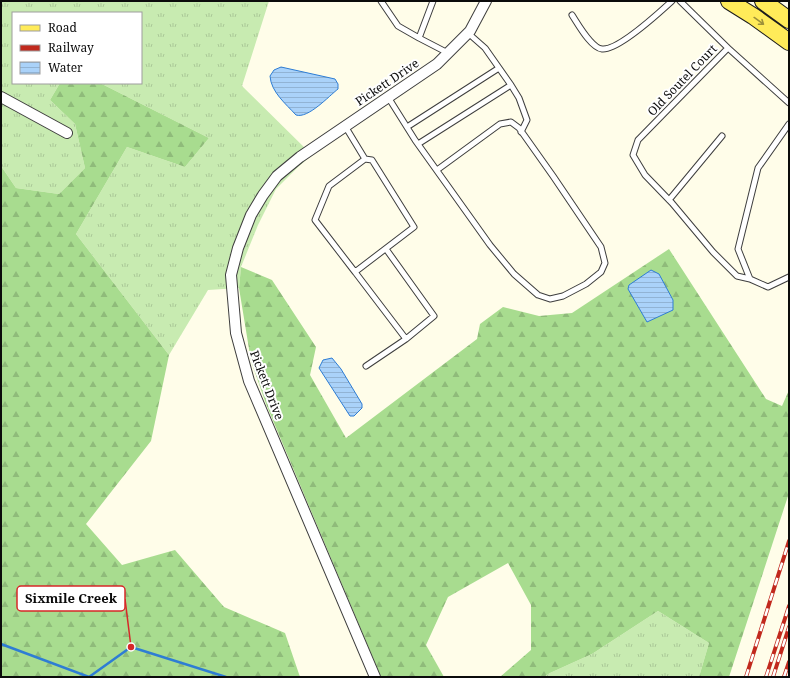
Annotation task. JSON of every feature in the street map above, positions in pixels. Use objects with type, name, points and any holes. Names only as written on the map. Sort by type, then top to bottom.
[{"type":"main road","points":[[729,1],[789,42]]},
{"type":"main road","points":[[763,1],[789,20]]},
{"type":"street","name":"Pickett Drive","points":[[375,677],[249,381],[236,333],[231,275],[238,248],[251,215],[277,176],[300,157],[437,64],[468,33],[486,1]]},
{"type":"street","points":[[1,97],[67,133]]},
{"type":"lane","points":[[381,1],[398,26],[448,53]]},
{"type":"lane","points":[[419,38],[434,1]]},
{"type":"lane","points":[[572,15],[592,43],[601,49],[611,48],[647,24],[672,1]]},
{"type":"lane","name":"Old Soutel Court","points":[[669,200],[645,175],[633,155],[638,140],[728,48],[680,1]]},
{"type":"lane","points":[[468,33],[485,48],[511,84],[519,98],[527,120],[521,132]]},
{"type":"lane","points":[[728,48],[789,103]]},
{"type":"lane","points":[[407,127],[499,68]]},
{"type":"lane","points":[[418,144],[511,84]]},
{"type":"lane","points":[[388,97],[418,144],[490,245],[514,274],[538,295],[550,299],[563,296],[586,284],[601,272],[605,263],[601,248],[521,132],[511,122],[500,124],[437,170]]},
{"type":"lane","points":[[750,279],[738,249],[758,168],[789,124]]},
{"type":"lane","points":[[345,126],[365,159]]},
{"type":"lane","points":[[722,136],[669,200],[713,252],[737,276],[750,279],[768,287],[789,277]]},
{"type":"lane","points":[[355,272],[414,227],[372,160],[365,159],[329,186],[315,220],[406,339]]},
{"type":"lane","points":[[366,366],[406,339],[434,316],[386,249]]},
{"type":"green space","points":[[1,1],[269,1],[242,86],[312,155],[276,189],[258,225],[241,267],[239,288],[208,290],[169,355],[76,234],[127,147],[185,167],[209,138],[102,84],[142,84],[142,12],[12,12],[12,84],[59,84],[50,100],[75,124],[85,168],[59,194],[16,188],[1,166]]},
{"type":"green space","points":[[59,84],[102,84],[209,138],[185,167],[127,147],[76,234],[169,355],[151,441],[86,524],[122,565],[175,550],[224,607],[285,633],[300,677],[1,677],[1,166],[16,188],[59,194],[85,168],[75,124],[50,100]]},
{"type":"green space","points":[[669,249],[766,399],[782,406],[789,390],[789,493],[729,677],[699,677],[709,643],[658,611],[592,654],[544,677],[500,677],[531,650],[531,605],[508,563],[448,597],[426,645],[444,677],[381,677],[266,404],[251,361],[239,288],[241,267],[272,280],[316,347],[310,375],[346,438],[477,339],[480,324],[503,307],[539,316],[572,313]]},
{"type":"green space","points":[[658,611],[709,643],[699,677],[544,677],[592,654]]},
{"type":"water","points":[[281,67],[335,79],[338,84],[338,89],[306,114],[296,115],[276,92],[271,82],[270,76],[274,70]]},
{"type":"water","points":[[651,270],[659,274],[673,300],[673,310],[647,322],[628,289],[629,285]]},
{"type":"water","points":[[332,358],[341,369],[362,404],[362,408],[354,416],[350,416],[319,368],[323,360]]},
{"type":"waterway","points":[[1,644],[89,677],[131,647],[226,677]]},
{"type":"railway","points":[[746,677],[789,541]]},
{"type":"railway","points":[[766,677],[789,606]]},
{"type":"railway","points":[[773,677],[789,627]]},
{"type":"railway","points":[[784,677],[789,662]]},
{"type":"place","name":"Sixmile Creek","points":[[131,647]]}]
